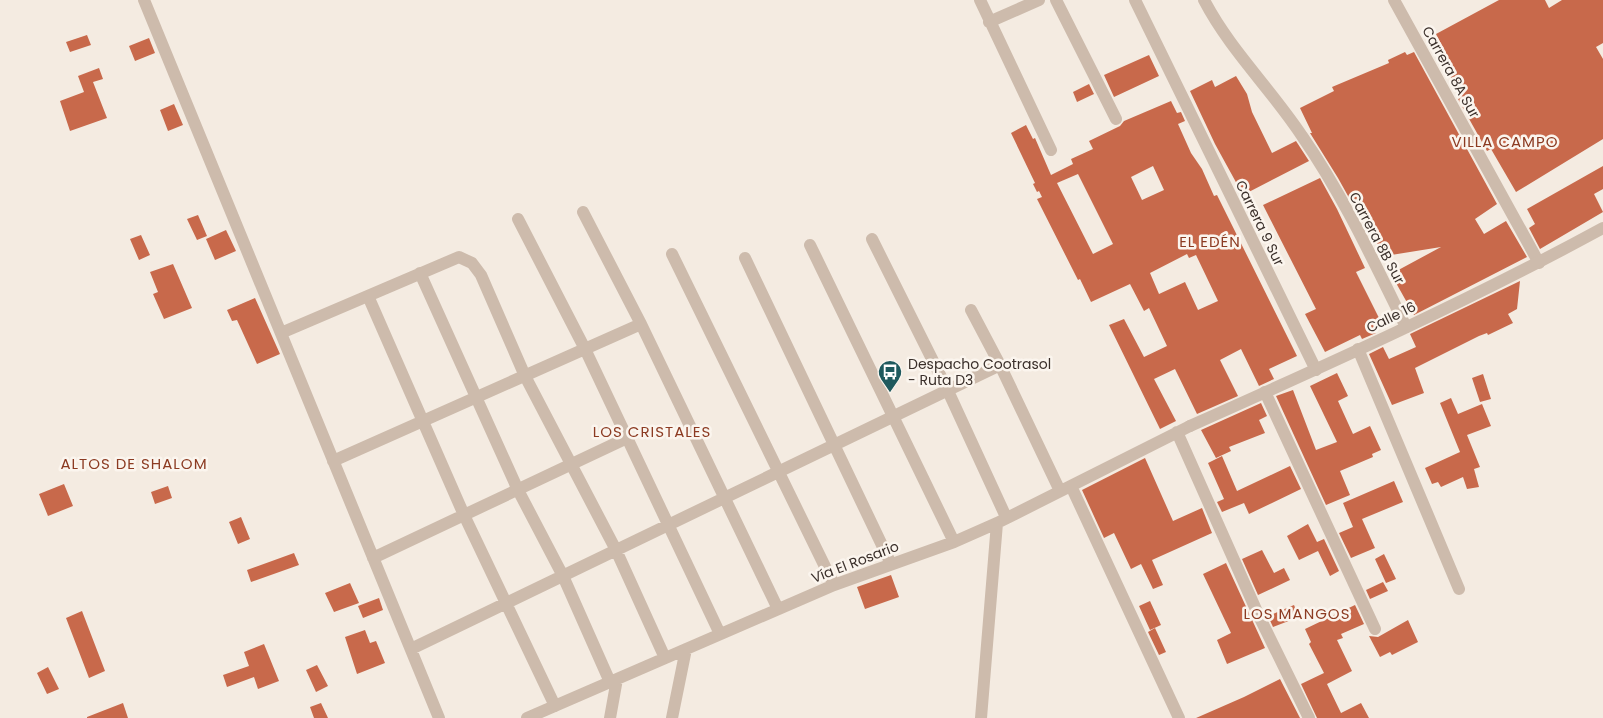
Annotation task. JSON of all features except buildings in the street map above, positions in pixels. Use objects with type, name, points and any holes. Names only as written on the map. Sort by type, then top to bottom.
[{"type":"street","points":[[144,0],[439,718]]},
{"type":"street","points":[[980,0],[1051,150]]},
{"type":"street","points":[[989,22],[1039,0]]},
{"type":"street","points":[[1056,0],[1116,119]]},
{"type":"street","name":"Carrera 9 Sur","points":[[1135,0],[1316,370]]},
{"type":"street","name":"Carrera 8A Sur","points":[[1394,0],[1539,263]]},
{"type":"street","name":"Carrera 8B Sur","points":[[1208,1],[1237,52],[1302,136],[1319,163],[1406,327]]},
{"type":"street","points":[[583,212],[641,324],[778,608]]},
{"type":"street","points":[[518,219],[584,349],[720,634]]},
{"type":"street","name":"Calle 16","points":[[1190,426],[1316,370],[1406,327],[1539,263],[1603,228]]},
{"type":"street","points":[[872,239],[948,391],[1002,520],[981,718]]},
{"type":"street","points":[[810,245],[954,542]]},
{"type":"street","points":[[672,254],[834,585]]},
{"type":"street","points":[[281,333],[459,257],[472,264],[481,275],[525,376],[616,550],[664,658]]},
{"type":"street","points":[[745,258],[891,564]]},
{"type":"street","points":[[420,273],[518,490],[563,576],[613,680],[610,718]]},
{"type":"street","points":[[368,296],[464,515],[507,602],[551,711]]},
{"type":"street","points":[[971,310],[1066,488],[1179,718]]},
{"type":"street","points":[[334,461],[641,324]]},
{"type":"street","points":[[1358,350],[1459,589]]},
{"type":"street","points":[[411,649],[1000,365]]},
{"type":"street","points":[[1265,392],[1375,629]]},
{"type":"street","name":"Vía El Rosario","points":[[527,718],[551,711],[613,680],[778,608],[834,585],[954,542],[1190,426]]},
{"type":"street","points":[[1177,432],[1258,614],[1310,718]]},
{"type":"street","points":[[373,558],[627,438]]},
{"type":"street","points":[[672,718],[686,649]]},
{"type":"place","name":"Despacho Cootrasol - Ruta D3","points":[[890,393]]},
{"type":"district","name":"VILLA CAMPO","points":[[1505,141]]},
{"type":"district","name":"EL EDÉN","points":[[1210,241]]},
{"type":"district","name":"LOS CRISTALES","points":[[652,431]]},
{"type":"district","name":"ALTOS DE SHALOM","points":[[134,463]]},
{"type":"district","name":"LOS MANGOS","points":[[1297,613]]}]
